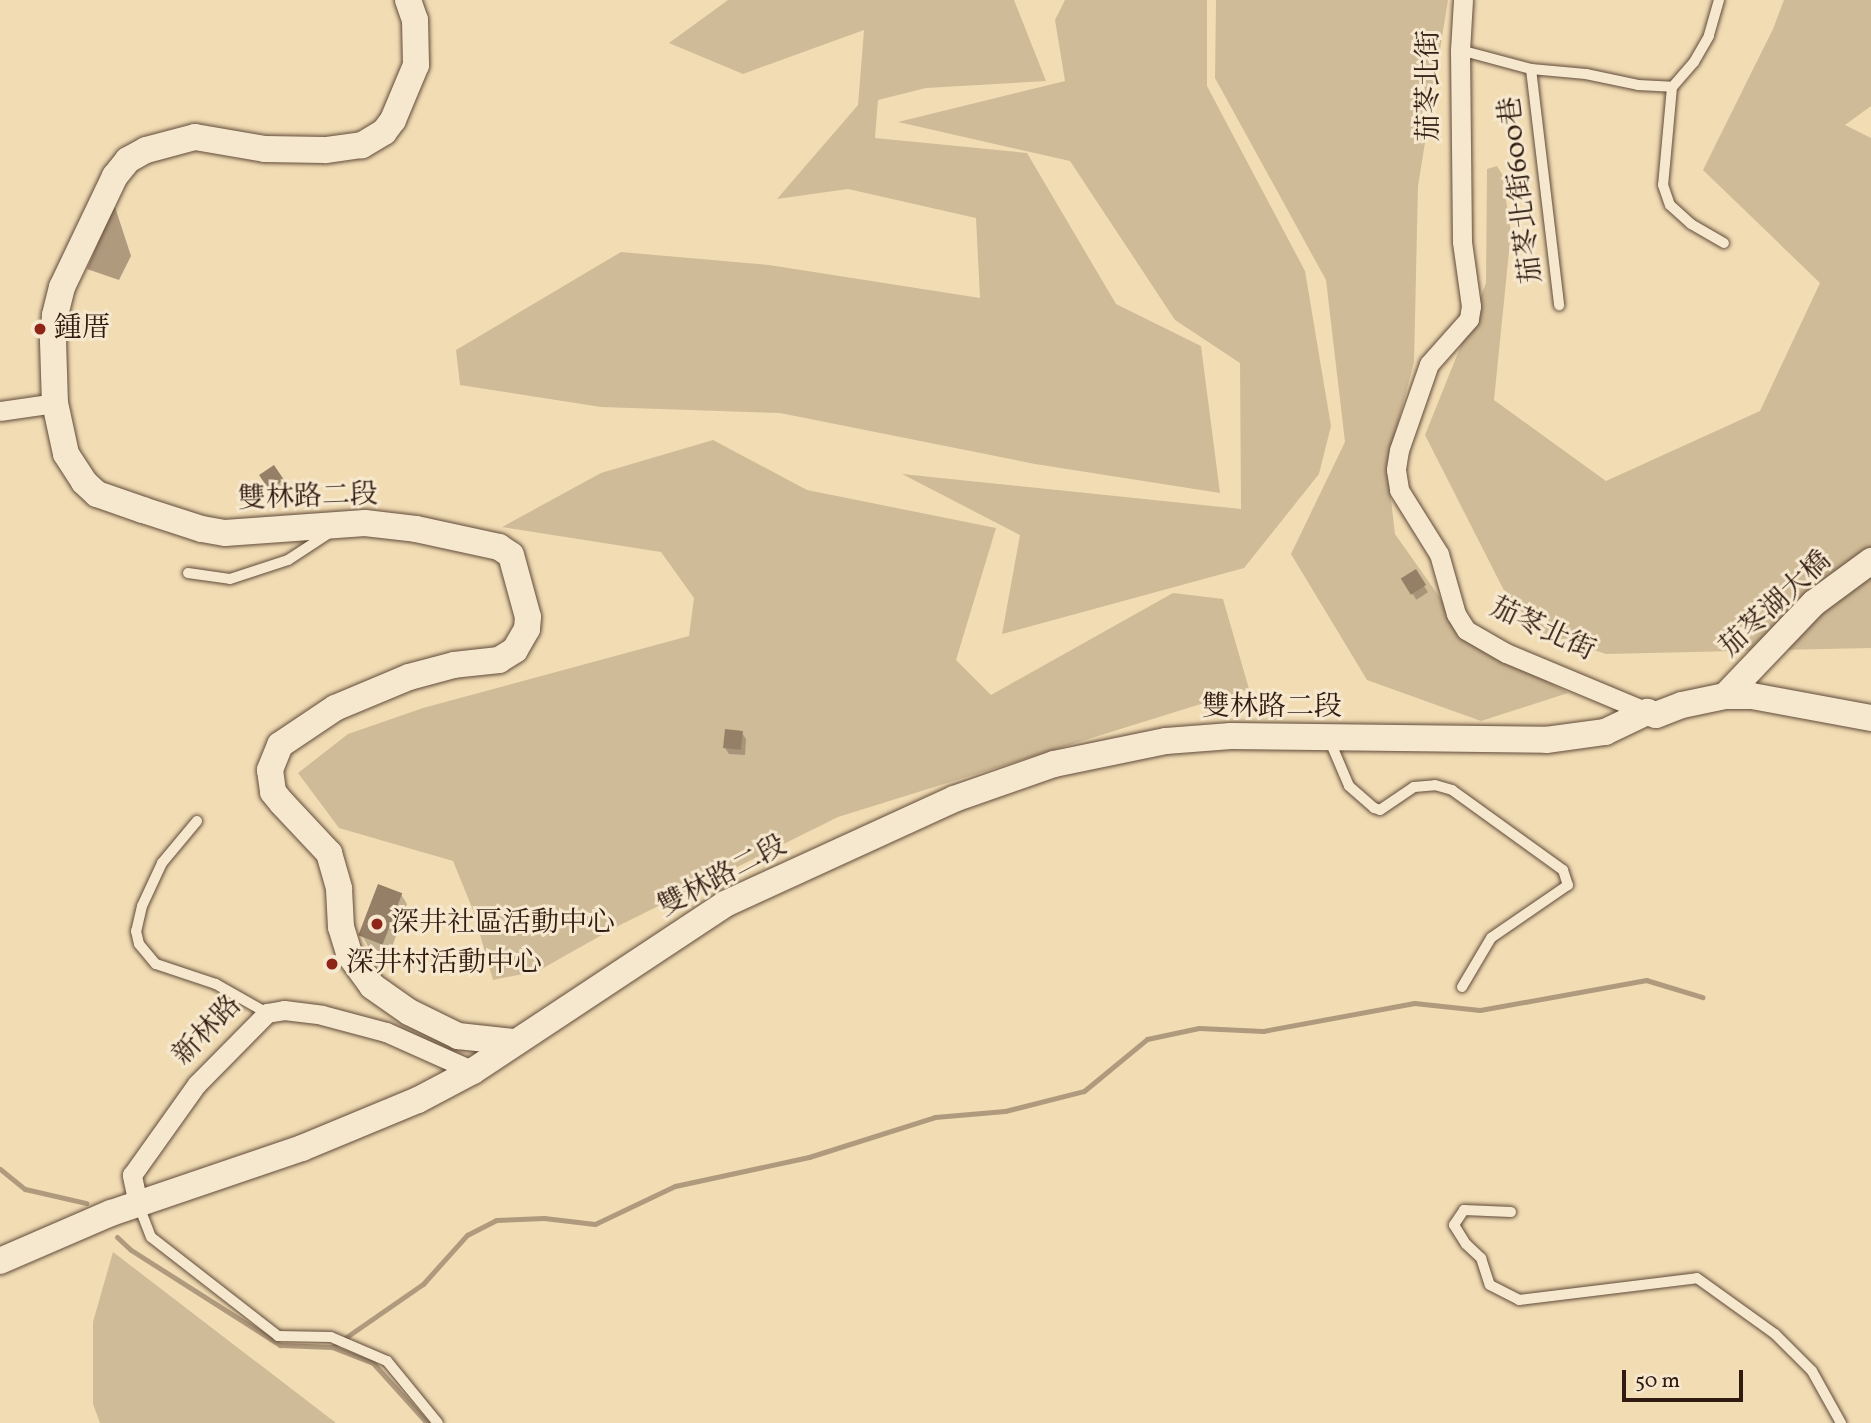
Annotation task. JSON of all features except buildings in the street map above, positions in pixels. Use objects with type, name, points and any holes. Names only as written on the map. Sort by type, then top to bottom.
[{"type":"street","name":"雙林路二段","points":[[408,0],[415,20],[416,65],[384,132],[362,145],[325,150],[265,149],[195,137],[146,150],[128,160],[115,176],[62,287],[55,315],[53,341],[55,403],[66,454],[84,482],[96,494],[202,529],[225,533],[365,523],[416,529],[499,547],[514,561],[528,617],[527,629],[515,650],[499,660],[454,665],[409,677],[335,708],[280,745],[270,770],[273,792],[329,853],[339,888],[341,927],[349,954],[372,986],[409,1012],[458,1036],[513,1042],[725,905],[954,799],[1054,764],[1167,741],[1231,737],[1532,741],[1605,732],[1647,712]]},
{"type":"street","name":"茄苳北街","points":[[1463,0],[1460,50],[1462,242],[1471,306],[1469,319],[1429,365],[1399,450],[1396,470],[1399,490],[1439,554],[1455,614],[1466,630],[1506,653],[1647,712]]},
{"type":"street","points":[[0,411],[55,403]]},
{"type":"street","name":"茄苳湖大橋","points":[[1725,696],[1814,603],[1871,561]]},
{"type":"street","points":[[1647,712],[1656,715],[1682,705],[1725,696],[1752,696],[1871,718]]},
{"type":"street","name":"新林路","points":[[138,1204],[132,1175],[197,1084],[268,1013],[284,1010],[322,1015],[386,1032],[473,1071]]},
{"type":"street","points":[[0,1261],[138,1204],[302,1148],[418,1100],[473,1071],[513,1042]]},
{"type":"lane","points":[[1719,0],[1709,36],[1694,62],[1672,87],[1662,185],[1670,205],[1691,224],[1724,243]]},
{"type":"lane","name":"茄苳北街600巷","points":[[1460,50],[1531,69],[1586,74],[1638,85],[1672,87]]},
{"type":"lane","name":"茄苳北街600巷","points":[[1531,69],[1559,305]]},
{"type":"lane","points":[[188,573],[230,579],[288,561],[344,524]]},
{"type":"lane","points":[[1329,738],[1349,786],[1374,808],[1380,810],[1414,787],[1435,785],[1452,790],[1563,870],[1568,885],[1491,938],[1462,987]]},
{"type":"lane","points":[[197,821],[162,863],[142,906],[136,931],[139,944],[156,964],[216,984],[268,1013]]},
{"type":"lane","points":[[138,1204],[150,1237],[278,1336],[331,1337],[387,1361],[438,1423]]},
{"type":"lane","points":[[1511,1212],[1464,1210],[1454,1225],[1466,1244],[1481,1258],[1489,1285],[1519,1300],[1697,1278],[1775,1334],[1812,1371],[1841,1423]]},
{"type":"shaded area","points":[[728,0],[1014,0],[1046,81],[926,88],[878,100],[875,138],[1027,153],[1116,304],[1201,346],[1220,493],[1035,464],[780,413],[601,407],[460,385],[456,350],[621,252],[769,265],[980,298],[976,218],[848,189],[777,199],[858,105],[864,30],[743,74],[669,43]]},
{"type":"shaded area","points":[[1065,0],[1207,0],[1207,86],[1305,271],[1331,426],[1319,474],[1244,568],[1002,634],[1020,535],[902,474],[1241,509],[1240,363],[1175,320],[1070,161],[898,122],[1065,81],[1055,20]]},
{"type":"shaded area","points":[[1216,0],[1448,0],[1418,186],[1414,362],[1387,465],[1395,534],[1467,636],[1568,693],[1481,721],[1367,680],[1291,554],[1345,442],[1326,280],[1215,78]]},
{"type":"shaded area","points":[[1784,0],[1871,0],[1871,106],[1845,125],[1871,138],[1871,648],[1606,654],[1522,626],[1425,435],[1486,283],[1487,169],[1497,166],[1502,174],[1511,232],[1494,400],[1606,481],[1760,411],[1820,283],[1703,170],[1773,29]]},
{"type":"shaded area","points":[[114,204],[131,256],[119,280],[87,269]]},
{"type":"shaded area","points":[[713,440],[807,490],[996,528],[956,660],[991,695],[1173,593],[1223,599],[1249,689],[838,817],[616,927],[538,971],[493,980],[473,910],[453,861],[339,828],[298,773],[348,734],[423,708],[689,636],[694,598],[661,552],[502,527],[601,473]]},
{"type":"shaded area","points":[[113,1252],[336,1423],[100,1423],[93,1404],[93,1322]]},
{"type":"waterway","points":[[117,1237],[131,1250],[280,1345],[332,1347],[423,1284],[467,1235],[496,1220],[544,1218],[595,1224],[675,1186],[809,1157],[935,1117],[1005,1111],[1084,1091],[1147,1039],[1199,1028],[1263,1031],[1414,1003],[1480,1010],[1646,980],[1702,997]]},
{"type":"waterway","points":[[0,1169],[25,1189],[86,1203]]},
{"type":"waterway","points":[[332,1347],[373,1363],[427,1423]]},
{"type":"place","name":"鍾厝","points":[[40,329]]},
{"type":"place","name":"深井社區活動中心","points":[[377,924]]},
{"type":"place","name":"深井村活動中心","points":[[332,964]]}]
